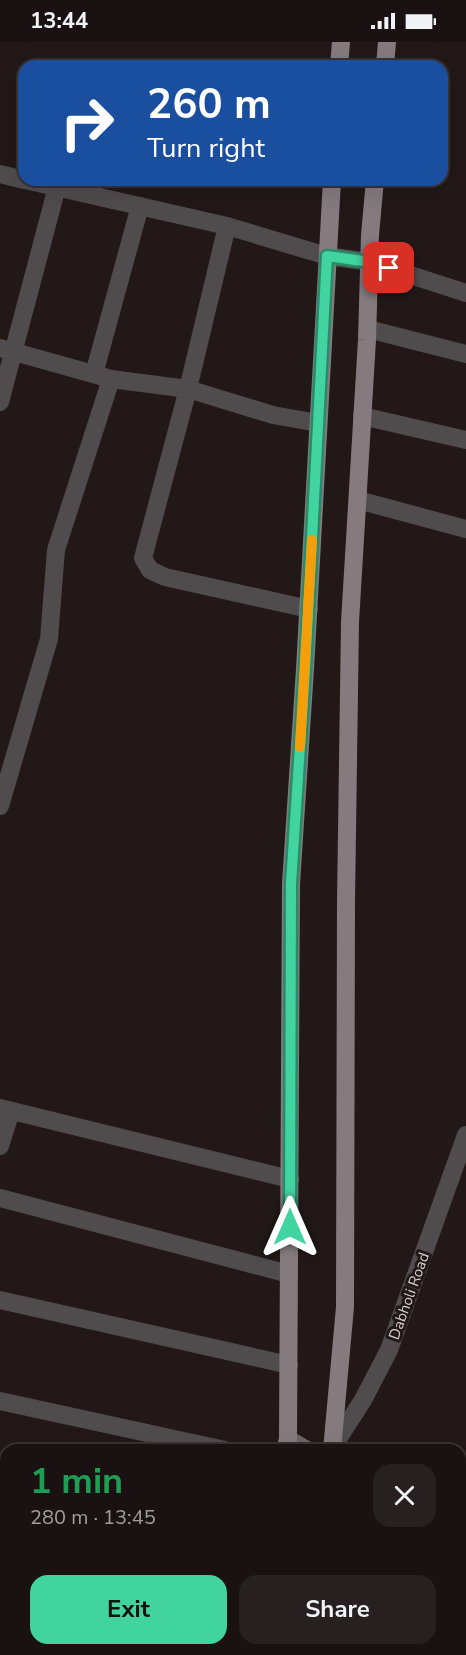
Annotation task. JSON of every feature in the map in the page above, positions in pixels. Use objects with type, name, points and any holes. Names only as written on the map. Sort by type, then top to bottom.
[{"type":"main road","points":[[340,60],[341,42]]},
{"type":"main road","points":[[386,60],[387,42]]},
{"type":"main road","points":[[287,1444],[291,884],[309,609],[332,186]]},
{"type":"main road","points":[[332,1444],[345,1307],[346,901],[350,645],[375,186]]},
{"type":"street","points":[[0,174],[18,178]]},
{"type":"street","points":[[52,186],[226,226],[327,256],[370,262],[466,293]]},
{"type":"street","points":[[0,402],[7,350],[57,187]]},
{"type":"street","points":[[0,803],[49,639],[56,550],[102,376],[140,206]]},
{"type":"street","points":[[226,226],[188,389],[143,558],[150,570],[165,577],[309,609]]},
{"type":"street","points":[[368,329],[466,354]]},
{"type":"street","points":[[7,350],[102,376],[188,389],[273,415],[318,423]]},
{"type":"street","points":[[362,416],[466,440]]},
{"type":"street","points":[[358,500],[466,529]]},
{"type":"street","points":[[0,1146],[5,1109],[290,1179]]},
{"type":"street","name":"Dabholi Road","points":[[335,1444],[363,1400],[389,1350],[466,1135]]},
{"type":"street","points":[[0,1198],[289,1274]]},
{"type":"street","points":[[0,1300],[289,1365]]},
{"type":"street","points":[[0,1401],[197,1444]]},
{"type":"slow traffic","points":[[300,747],[312,540]]},
{"type":"route","points":[[290,1227],[291,884],[327,256],[370,262],[389,268]]}]
